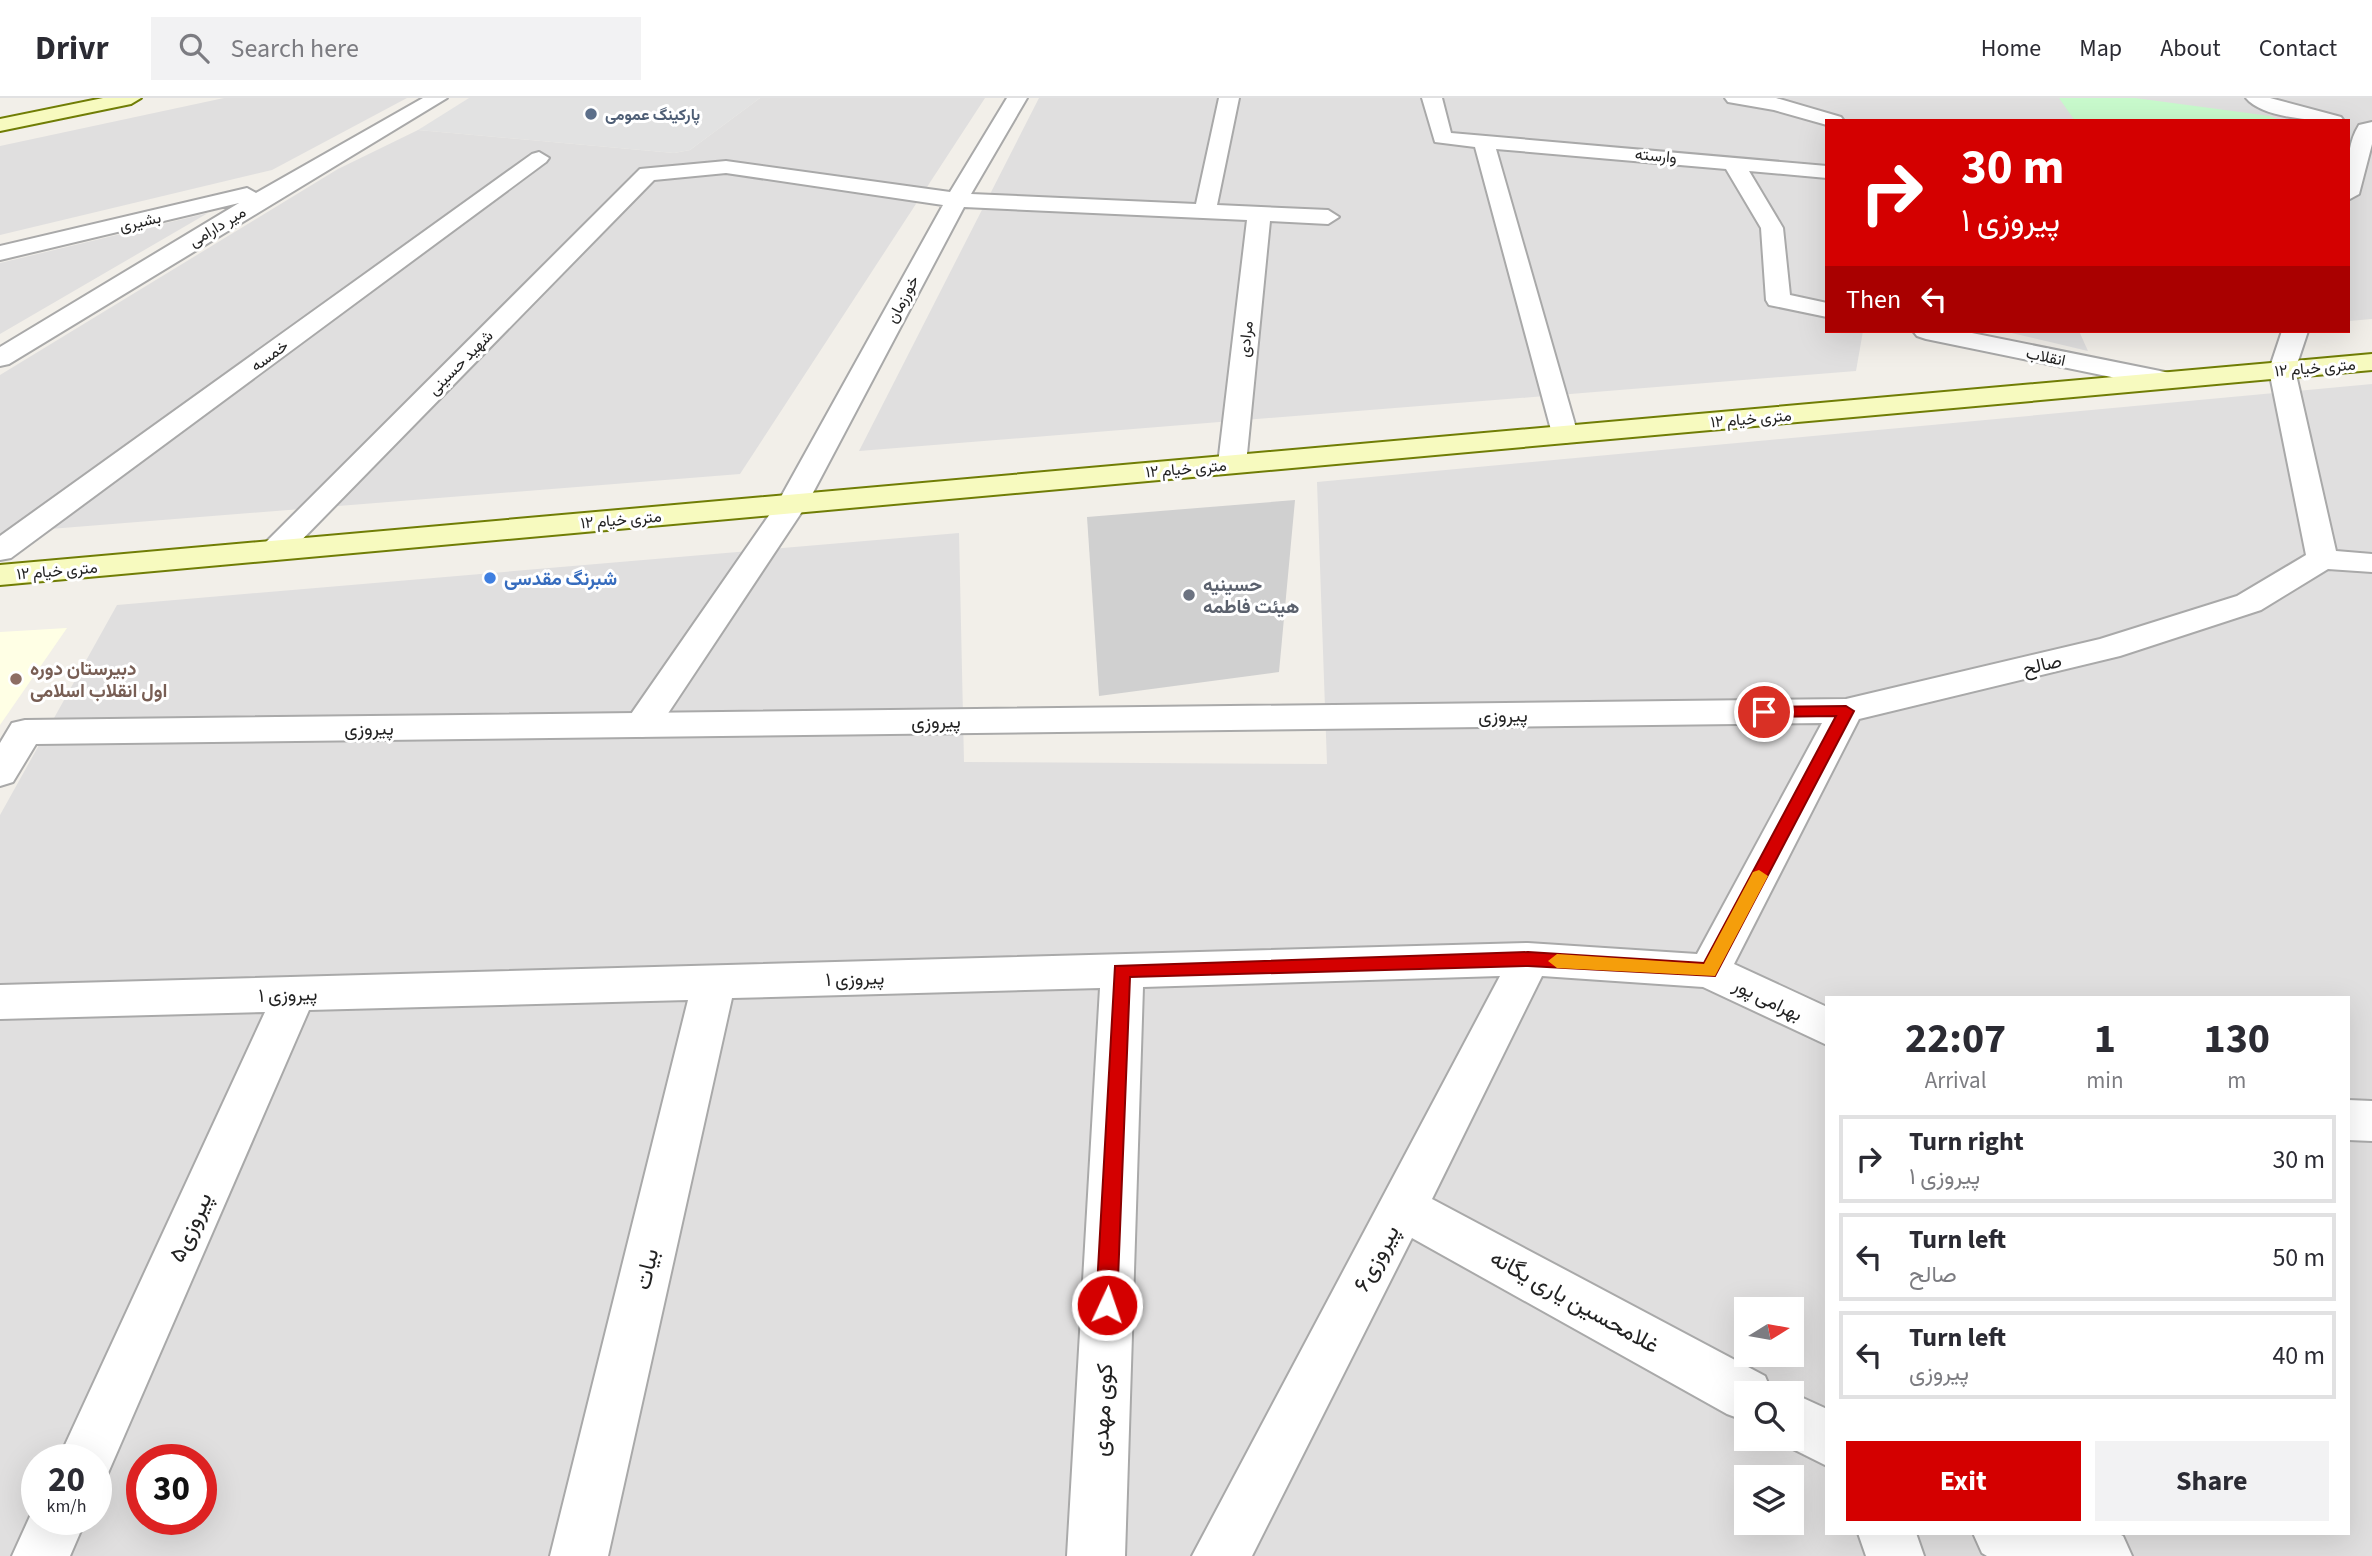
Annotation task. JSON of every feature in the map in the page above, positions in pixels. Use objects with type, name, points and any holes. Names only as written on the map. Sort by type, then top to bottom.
[{"type":"street","points":[[0,109],[54,98]]},
{"type":"street","points":[[0,125],[131,98]]},
{"type":"street","name":"میر دارامی","points":[[0,358],[280,188],[437,98]]},
{"type":"street","name":"خورزمان","points":[[642,725],[792,504],[957,200],[1017,98]]},
{"type":"street","points":[[1205,212],[1229,98]]},
{"type":"street","name":"وارسته","points":[[1432,98],[1442,138],[1825,172]]},
{"type":"street","points":[[1735,98],[1807,107],[1830,119]]},
{"type":"street","points":[[2256,98],[2267,104],[2326,119]]},
{"type":"street","points":[[2350,184],[2362,127]]},
{"type":"street","points":[[1484,141],[1564,435]]},
{"type":"street","name":"خمسه","points":[[0,551],[539,158]]},
{"type":"street","points":[[1733,163],[1772,228],[1777,300],[1825,310]]},
{"type":"street","name":"شهید حسینی","points":[[272,551],[648,174],[726,167],[957,200]]},
{"type":"street","name":"بشیری","points":[[0,253],[280,188]]},
{"type":"street","points":[[957,200],[1328,217]]},
{"type":"street","name":"مرادی","points":[[1232,464],[1259,214]]},
{"type":"street","name":"انقلاب","points":[[1936,333],[2165,380]]},
{"type":"street","points":[[2294,333],[2282,370],[2322,559],[2372,563]]},
{"type":"street","name":"۱۲ متری خیام","points":[[0,575],[2372,362]]},
{"type":"street","name":"صالح","points":[[1846,711],[2108,648],[2224,611],[2249,603],[2322,559]]},
{"type":"street","points":[[1709,971],[1846,711]]},
{"type":"street","name":"پیروزی","points":[[0,773],[25,732],[1846,711]]},
{"type":"street","name":"پیروزی ۱","points":[[0,1002],[1528,959],[1709,971]]},
{"type":"street","name":"پیروزی۶","points":[[1221,1556],[1514,993],[1528,959]]},
{"type":"street","name":"کوی مهدی","points":[[1096,1556],[1122,971]]},
{"type":"street","name":"بهرامی پور","points":[[1709,971],[1825,1026]]},
{"type":"street","name":"بیات","points":[[579,1556],[713,982]]},
{"type":"street","name":"پیروزی۵","points":[[92,1444],[295,994]]},
{"type":"street","points":[[2350,1120],[2372,1121]]},
{"type":"street","name":"غلامحسین یاری یگانه","points":[[1403,1208],[1734,1388]]},
{"type":"street","points":[[1804,1427],[1825,1438]]},
{"type":"street","points":[[41,1556],[51,1535]]},
{"type":"street","points":[[1888,1535],[1895,1556]]},
{"type":"street","points":[[2006,1535],[2041,1554],[2103,1556]]},
{"type":"shaded area","points":[[224,98],[407,98],[272,170],[0,235],[0,146]]},
{"type":"shaded area","name":"پارکینگ عمومی","points":[[469,98],[760,98],[690,150],[674,153],[418,130]]},
{"type":"shaded area","points":[[760,98],[985,98],[740,474],[0,533],[0,375],[338,169],[418,130],[674,153],[690,150]]},
{"type":"shaded area","points":[[1039,98],[2372,98],[2372,319],[2350,321],[2350,119],[1825,119],[1825,333],[1863,333],[1856,371],[859,451]]},
{"type":"shaded area","points":[[208,213],[0,334],[0,263]]},
{"type":"shaded area","points":[[2012,333],[2080,333],[2088,351]]},
{"type":"shaded area","name":"شبرنگ مقدسی","points":[[2372,384],[2372,1556],[0,1556],[0,815],[117,605],[959,533],[964,762],[1327,764],[1317,482]]},
{"type":"shaded area","name":"حسینیه هیئت فاطمه","points":[[1295,500],[1279,672],[1099,696],[1087,517]]},
{"type":"shaded area","name":"دبیرستان دوره اول انقلاب اسلامی","points":[[67,628],[0,725],[0,632]]},
{"type":"green space","points":[[2059,98],[2135,98],[2278,119],[2074,119]]},
{"type":"slow traffic","points":[[1557,961],[1709,971],[1759,876]]},
{"type":"place","name":"پارکینگ عمومی","points":[[591,114]]},
{"type":"place","name":"شبرنگ مقدسی","points":[[490,578]]},
{"type":"place","name":"حسینیه هیئت فاطمه","points":[[1189,595]]},
{"type":"place","name":"دبیرستان دوره اول انقلاب اسلامی","points":[[16,679]]},
{"type":"route","points":[[1107,1305],[1122,971],[1528,959],[1709,971],[1846,711],[1764,712]]}]
